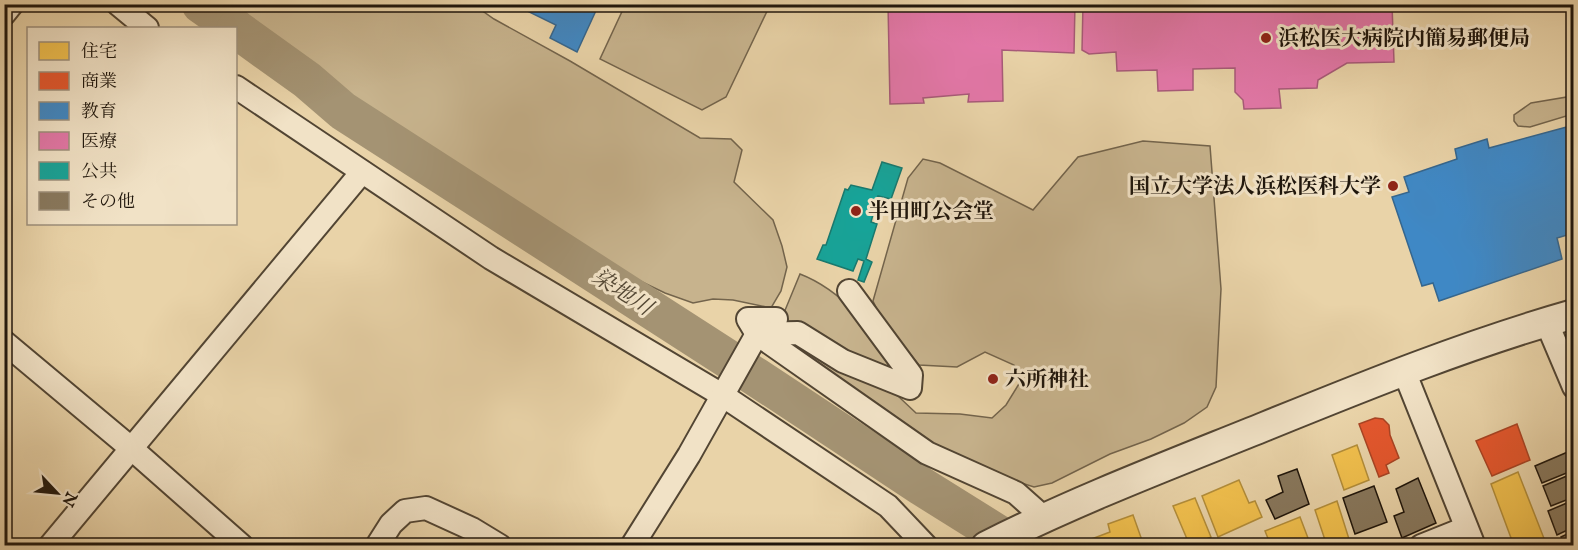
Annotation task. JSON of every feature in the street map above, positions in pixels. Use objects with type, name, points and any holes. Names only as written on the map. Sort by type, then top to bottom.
[{"type":"street","points":[[4,14],[12,4]]},
{"type":"street","points":[[118,4],[146,27]]},
{"type":"street","points":[[237,88],[491,258],[724,392],[888,506],[926,546]]},
{"type":"street","points":[[50,546],[362,171]]},
{"type":"street","points":[[754,337],[798,333],[843,361],[910,388],[911,375],[849,291]]},
{"type":"street","points":[[986,546],[1043,517],[1133,478],[1404,370],[1546,321],[1574,314]]},
{"type":"street","points":[[776,319],[748,319],[754,337],[927,453],[1016,493],[1043,517]]},
{"type":"street","points":[[1546,321],[1574,387]]},
{"type":"street","points":[[632,546],[689,454],[754,337]]},
{"type":"street","points":[[4,342],[132,449],[242,546]]},
{"type":"street","points":[[1404,370],[1470,537],[1421,546]]},
{"type":"street","points":[[377,546],[392,524],[405,511],[426,508],[500,546]]},
{"type":"shaded area","points":[[625,4],[770,5],[726,97],[702,110],[600,59]]},
{"type":"shaded area","points":[[213,5],[474,5],[494,19],[700,138],[731,139],[742,150],[734,182],[773,220],[782,246],[787,267],[781,291],[771,308],[733,300],[713,299],[693,303],[665,293],[590,257],[479,190],[348,103],[306,67]]},
{"type":"shaded area","points":[[1573,96],[1573,114],[1530,127],[1518,126],[1514,121],[1514,115],[1531,103]]},
{"type":"shaded area","points":[[1143,141],[1210,146],[1221,289],[1216,387],[1207,407],[1184,423],[1151,439],[1110,454],[1052,483],[1034,487],[987,472],[932,449],[773,339],[799,340],[898,396],[916,413],[960,414],[992,418],[1006,405],[1022,379],[1014,365],[985,352],[957,367],[919,365],[881,318],[873,301],[908,178],[923,159],[940,163],[1033,210],[1078,157]]},
{"type":"shaded area","points":[[800,274],[833,293],[861,318],[907,379],[781,320]]},
{"type":"building: 住宅","points":[[1357,445],[1369,480],[1344,490],[1332,455]]},
{"type":"building: 住宅","points":[[1518,472],[1545,541],[1534,546],[1514,546],[1491,484]]},
{"type":"building: 住宅","points":[[1239,480],[1249,503],[1255,501],[1262,517],[1218,537],[1202,496]]},
{"type":"building: 住宅","points":[[1195,498],[1211,537],[1190,546],[1173,506]]},
{"type":"building: 住宅","points":[[1337,501],[1349,539],[1333,546],[1327,546],[1315,510]]},
{"type":"building: 住宅","points":[[1133,515],[1144,546],[1098,546],[1089,540],[1110,532],[1108,524]]},
{"type":"building: 住宅","points":[[1300,517],[1311,546],[1271,546],[1265,531]]},
{"type":"building: 商業","points":[[1375,418],[1383,419],[1389,425],[1390,435],[1399,458],[1386,465],[1389,473],[1379,477],[1359,424]]},
{"type":"building: 商業","points":[[1517,424],[1530,460],[1492,476],[1476,441]]},
{"type":"building: 教育","points":[[525,4],[599,4],[577,52],[550,38],[556,25],[523,9]]},
{"type":"building: 教育","points":[[1574,125],[1574,233],[1557,238],[1562,259],[1439,301],[1433,283],[1422,286],[1392,197],[1409,192],[1404,177],[1457,159],[1455,149],[1487,139],[1489,148]]},
{"type":"building: 医療","points":[[888,4],[1075,4],[1074,53],[1002,50],[1003,101],[968,102],[969,94],[923,98],[924,103],[890,104]]},
{"type":"building: 医療","points":[[1083,4],[1392,4],[1394,62],[1347,63],[1318,80],[1317,88],[1279,89],[1281,108],[1244,109],[1243,100],[1235,92],[1235,68],[1193,69],[1193,90],[1158,91],[1157,70],[1117,71],[1116,52],[1089,54],[1082,50]]},
{"type":"building: 公共","name":"半田町公会堂","points":[[882,162],[902,168],[891,199],[878,196],[871,222],[877,224],[866,259],[872,262],[864,282],[858,280],[864,261],[858,259],[853,271],[817,259],[823,245],[826,245],[845,189],[848,190],[851,185],[872,190]]},
{"type":"building: その他","points":[[1570,451],[1574,459],[1574,470],[1542,483],[1535,466]]},
{"type":"building: その他","points":[[1297,469],[1309,504],[1275,519],[1266,500],[1283,492],[1278,476]]},
{"type":"building: その他","points":[[1574,473],[1574,497],[1551,506],[1543,486]]},
{"type":"building: その他","points":[[1418,478],[1436,523],[1402,538],[1394,516],[1404,512],[1396,489]]},
{"type":"building: その他","points":[[1374,486],[1387,522],[1355,534],[1343,498]]},
{"type":"building: その他","points":[[1574,500],[1574,527],[1557,535],[1548,511]]},
{"type":"building: その他","points":[[1574,531],[1574,546],[1564,546],[1561,537]]},
{"type":"waterway","name":"染地川","points":[[201,4],[234,27]]},
{"type":"waterway","name":"染地川","points":[[237,30],[307,80],[343,111],[1017,546]]},
{"type":"place","name":"浜松医大病院内簡易郵便局","points":[[1266,38]]},
{"type":"place","name":"国立大学法人浜松医科大学","points":[[1393,186]]},
{"type":"place","name":"半田町公会堂","points":[[856,211]]},
{"type":"place","name":"六所神社","points":[[993,379]]}]
